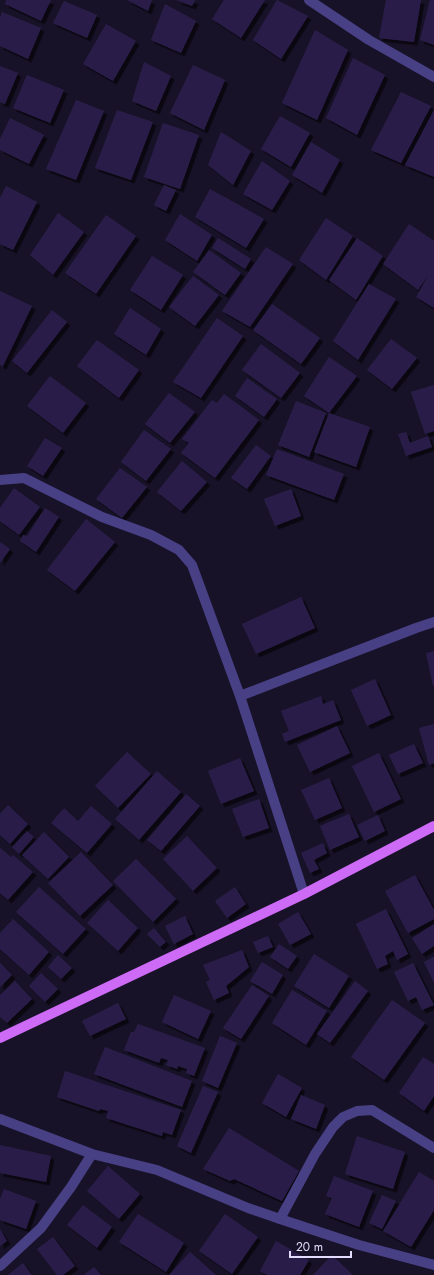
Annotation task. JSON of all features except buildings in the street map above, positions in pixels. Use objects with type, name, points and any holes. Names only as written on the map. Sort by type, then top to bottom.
[{"type":"main road","points":[[0,1038],[304,894],[434,826]]},
{"type":"street","points":[[309,0],[369,40],[434,77]]},
{"type":"street","points":[[0,480],[24,478],[102,517],[152,535],[179,550],[192,565],[240,696],[304,894]]},
{"type":"street","points":[[240,696],[434,622]]},
{"type":"street","points":[[280,1219],[316,1154],[333,1127],[343,1117],[356,1112],[372,1110],[434,1148]]},
{"type":"street","points":[[0,1119],[92,1154],[157,1170],[248,1208],[280,1219],[359,1245],[433,1263]]},
{"type":"street","points":[[0,1266],[41,1228],[71,1187],[92,1154]]}]
